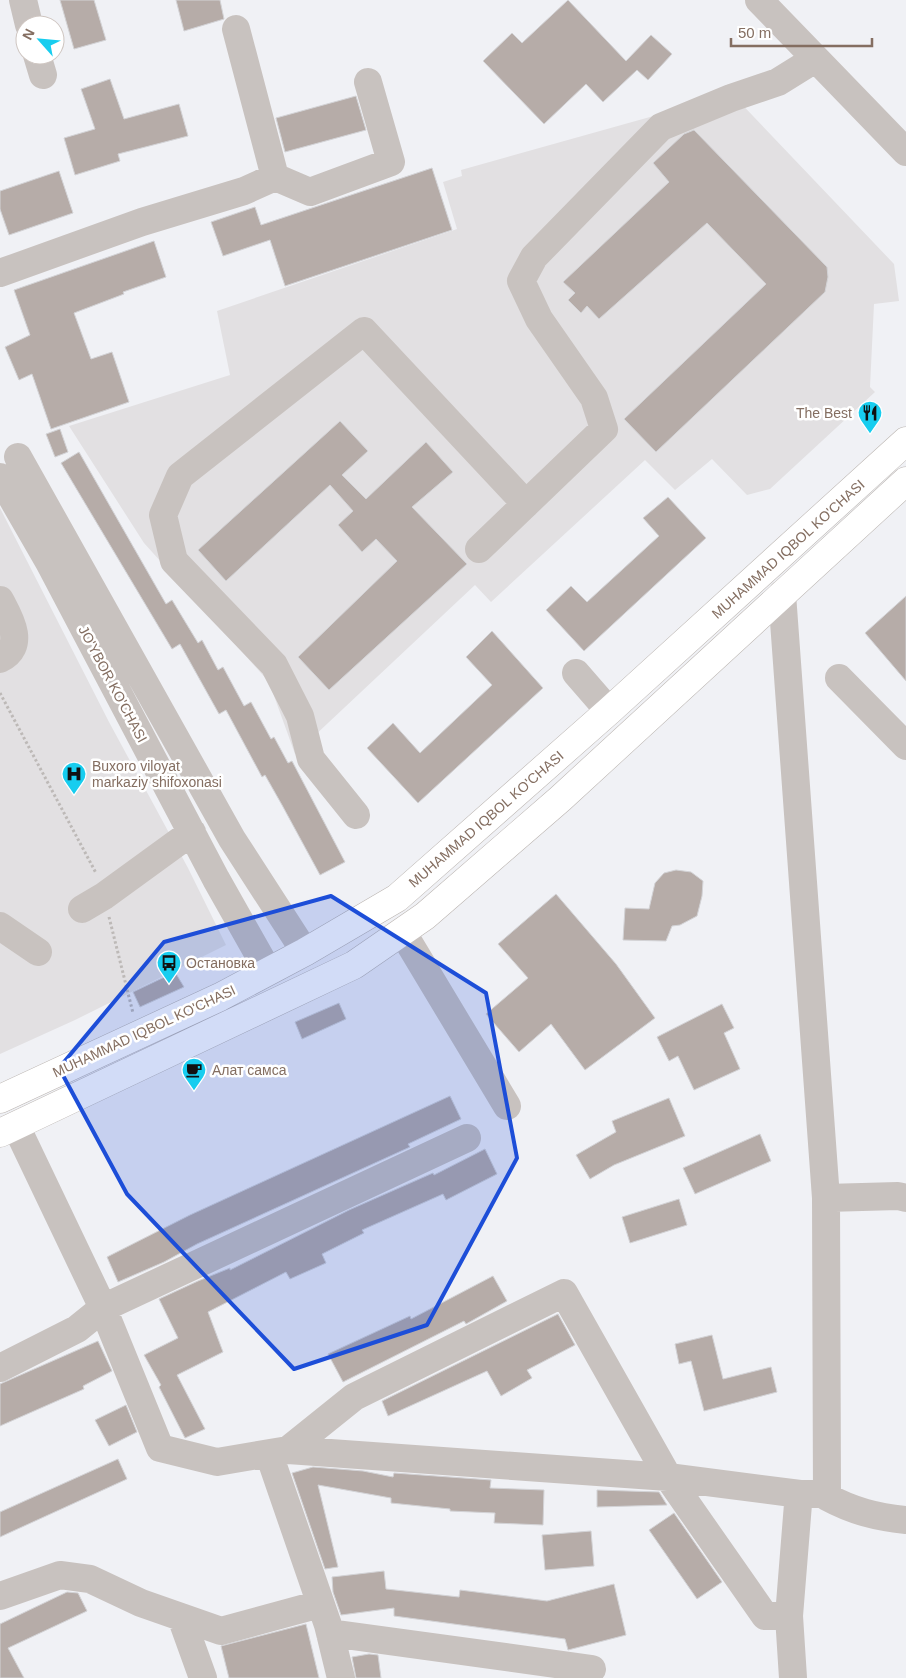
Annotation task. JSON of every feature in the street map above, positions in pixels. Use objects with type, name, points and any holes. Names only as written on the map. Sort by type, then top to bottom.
[{"type":"main road","name":"MUHAMMAD IQBOL KO'CHASI","points":[[0,1099],[220,997],[305,952],[397,898],[609,711],[906,441]]},
{"type":"main road","name":"MUHAMMAD IQBOL KO'CHASI","points":[[8,1129],[354,965],[403,933],[560,799],[906,481]]},
{"type":"street","points":[[0,2],[10,0]]},
{"type":"street","points":[[23,0],[27,15]]},
{"type":"street","points":[[761,1],[906,152]]},
{"type":"street","points":[[236,29],[275,177]]},
{"type":"street","points":[[479,549],[604,429],[594,398],[539,320],[521,281],[534,257],[661,127],[778,82],[815,59]]},
{"type":"street","points":[[0,273],[142,222],[244,191],[275,177],[310,192],[391,162],[368,82]]},
{"type":"street","points":[[356,815],[311,759],[300,716],[274,665],[174,561],[163,515],[180,476],[364,331],[526,504]]},
{"type":"street","points":[[18,457],[232,840],[305,952]]},
{"type":"street","name":"JO'YBOR KO'CHASI","points":[[0,477],[49,562],[268,971]]},
{"type":"street","points":[[782,594],[826,1198],[827,1497]]},
{"type":"street","points":[[0,600],[15,629],[13,644],[1,659]]},
{"type":"street","points":[[576,673],[609,711]]},
{"type":"street","points":[[839,678],[906,746]]},
{"type":"street","points":[[93,902],[192,832]]},
{"type":"street","points":[[0,926],[38,952]]},
{"type":"street","points":[[403,933],[508,1106]]},
{"type":"street","points":[[8,1129],[103,1308],[160,1448],[217,1462],[278,1452],[668,1478],[800,1494],[814,1493],[827,1497],[849,1509],[875,1517],[906,1520]]},
{"type":"street","points":[[0,1368],[77,1329],[103,1308],[467,1138]]},
{"type":"street","points":[[826,1198],[898,1196],[906,1198]]},
{"type":"street","points":[[278,1452],[354,1397],[564,1293],[668,1478],[765,1616],[789,1616]]},
{"type":"street","points":[[278,1452],[341,1678]]},
{"type":"street","points":[[793,1678],[789,1616],[795,1524],[800,1494]]},
{"type":"street","points":[[0,1596],[60,1575],[90,1578],[141,1603],[221,1631],[320,1604]]},
{"type":"street","points":[[181,1617],[203,1678]]},
{"type":"street","points":[[330,1634],[592,1669]]},
{"type":"path","points":[[0,693],[101,882],[93,902],[136,1021]]},
{"type":"highlighted area","points":[[331,896],[486,993],[517,1158],[427,1325],[294,1369],[127,1194],[59,1068],[164,942]]},
{"type":"shaded area","points":[[732,94],[894,264],[899,301],[874,304],[870,387],[875,392],[770,489],[747,495],[712,459],[675,490],[645,460],[491,602],[475,585],[295,754],[269,682],[144,543],[69,426],[230,375],[217,311],[457,229],[443,182],[462,176],[461,170]]},
{"type":"shaded area","name":"Buxoro viloyat markaziy shifoxonasi","points":[[0,508],[109,722],[188,868],[226,945],[75,1020],[0,1054]]},
{"type":"building","points":[[60,0],[94,0],[106,40],[74,49]]},
{"type":"building","points":[[176,0],[220,0],[224,19],[184,31]]},
{"type":"building","points":[[568,0],[626,61],[651,35],[672,54],[648,80],[637,70],[603,102],[586,84],[544,124],[483,61],[512,33],[522,43]]},
{"type":"building","points":[[110,79],[124,119],[179,104],[188,136],[118,154],[120,161],[75,175],[64,138],[95,129],[81,89]]},
{"type":"building","points":[[356,96],[366,130],[285,152],[276,118]]},
{"type":"building","points":[[694,130],[827,267],[828,277],[825,292],[656,452],[624,419],[766,284],[707,223],[599,319],[587,306],[581,313],[568,300],[575,293],[563,282],[669,182],[653,163],[684,134]]},
{"type":"building","points":[[432,168],[452,230],[285,286],[270,240],[223,256],[211,222],[255,207],[261,225]]},
{"type":"building","points":[[59,171],[73,213],[9,235],[0,209],[0,191]]},
{"type":"building","points":[[154,241],[166,277],[123,292],[124,294],[74,313],[91,359],[112,352],[129,402],[51,429],[32,374],[19,380],[5,347],[30,335],[14,290]]},
{"type":"building","points":[[340,421],[368,451],[342,475],[366,499],[426,442],[453,472],[412,507],[467,564],[329,690],[298,657],[397,561],[376,539],[362,552],[338,525],[353,511],[330,485],[226,581],[198,550]]},
{"type":"building","points":[[60,429],[68,452],[55,457],[46,434]]},
{"type":"building","points":[[79,452],[166,604],[172,600],[198,643],[202,640],[218,670],[223,667],[244,706],[251,702],[271,739],[274,737],[288,763],[292,761],[345,862],[320,875],[265,775],[262,777],[226,710],[219,714],[180,644],[172,649],[61,463]]},
{"type":"building","points":[[668,497],[706,538],[584,651],[546,610],[571,586],[587,602],[659,536],[643,518]]},
{"type":"building","points":[[906,596],[906,681],[865,633]]},
{"type":"building","points":[[492,631],[543,688],[418,803],[367,748],[393,723],[420,753],[492,685],[466,657]]},
{"type":"building","points":[[676,870],[691,872],[703,881],[702,896],[697,916],[680,925],[672,926],[666,941],[623,940],[625,908],[649,909],[655,883],[664,873]]},
{"type":"building","points":[[556,894],[616,964],[655,1018],[585,1070],[551,1024],[519,1052],[486,1014],[528,978],[498,944]]},
{"type":"building","points":[[175,972],[184,987],[140,1007],[133,992]]},
{"type":"building","points":[[339,1003],[346,1019],[302,1039],[295,1022]]},
{"type":"building","points":[[722,1004],[734,1028],[724,1033],[740,1069],[694,1090],[678,1056],[669,1061],[657,1037]]},
{"type":"building","points":[[450,1096],[461,1119],[408,1144],[410,1147],[118,1282],[107,1257],[190,1215]]},
{"type":"building","points":[[669,1098],[685,1136],[614,1165],[590,1179],[576,1155],[616,1132],[612,1121]]},
{"type":"building","points":[[760,1134],[771,1161],[695,1194],[683,1168]]},
{"type":"building","points":[[485,1149],[497,1174],[446,1200],[443,1194],[362,1230],[364,1233],[322,1254],[326,1263],[290,1279],[286,1272],[208,1312],[223,1352],[177,1375],[205,1429],[185,1438],[159,1387],[161,1385],[144,1355],[178,1338],[159,1299],[230,1268],[230,1270],[349,1210],[433,1173],[434,1175]]},
{"type":"building","points":[[679,1199],[687,1225],[630,1243],[622,1217]]},
{"type":"building","points":[[493,1276],[507,1301],[466,1324],[464,1321],[343,1382],[328,1354],[410,1316],[411,1319]]},
{"type":"building","points":[[558,1314],[575,1345],[527,1370],[532,1378],[501,1396],[487,1371],[388,1416],[382,1401]]},
{"type":"building","points":[[712,1335],[723,1379],[771,1367],[777,1392],[704,1411],[691,1361],[679,1364],[675,1344]]},
{"type":"building","points":[[98,1341],[112,1371],[83,1386],[84,1389],[0,1426],[0,1384]]},
{"type":"building","points":[[126,1405],[137,1432],[109,1446],[95,1420]]},
{"type":"building","points":[[118,1459],[127,1479],[0,1537],[0,1512]]},
{"type":"building","points":[[313,1467],[363,1471],[393,1477],[394,1473],[491,1480],[490,1488],[544,1490],[543,1525],[494,1523],[495,1513],[450,1511],[450,1509],[391,1503],[391,1498],[318,1485],[338,1567],[325,1569],[292,1473]]},
{"type":"building","points":[[597,1490],[659,1492],[667,1505],[597,1507]]},
{"type":"building","points":[[674,1513],[722,1582],[697,1599],[649,1530]]},
{"type":"building","points":[[591,1531],[594,1566],[545,1570],[542,1535]]},
{"type":"building","points":[[384,1571],[386,1589],[459,1597],[460,1590],[547,1601],[614,1584],[626,1635],[568,1650],[565,1639],[394,1616],[394,1608],[341,1615],[333,1592],[332,1577]]},
{"type":"building","points":[[67,1592],[78,1593],[87,1611],[8,1648],[24,1678],[0,1678],[0,1624]]},
{"type":"building","points":[[306,1624],[319,1678],[229,1678],[221,1646]]},
{"type":"building","points":[[369,1654],[378,1655],[381,1678],[356,1678],[352,1657]]},
{"type":"place","name":"The Best","points":[[870,434]]},
{"type":"place","name":"Buxoro viloyat markaziy shifoxonasi","points":[[74,795]]},
{"type":"place","name":"Остановка","points":[[169,984]]},
{"type":"place","name":"Алат самса","points":[[194,1091]]}]
